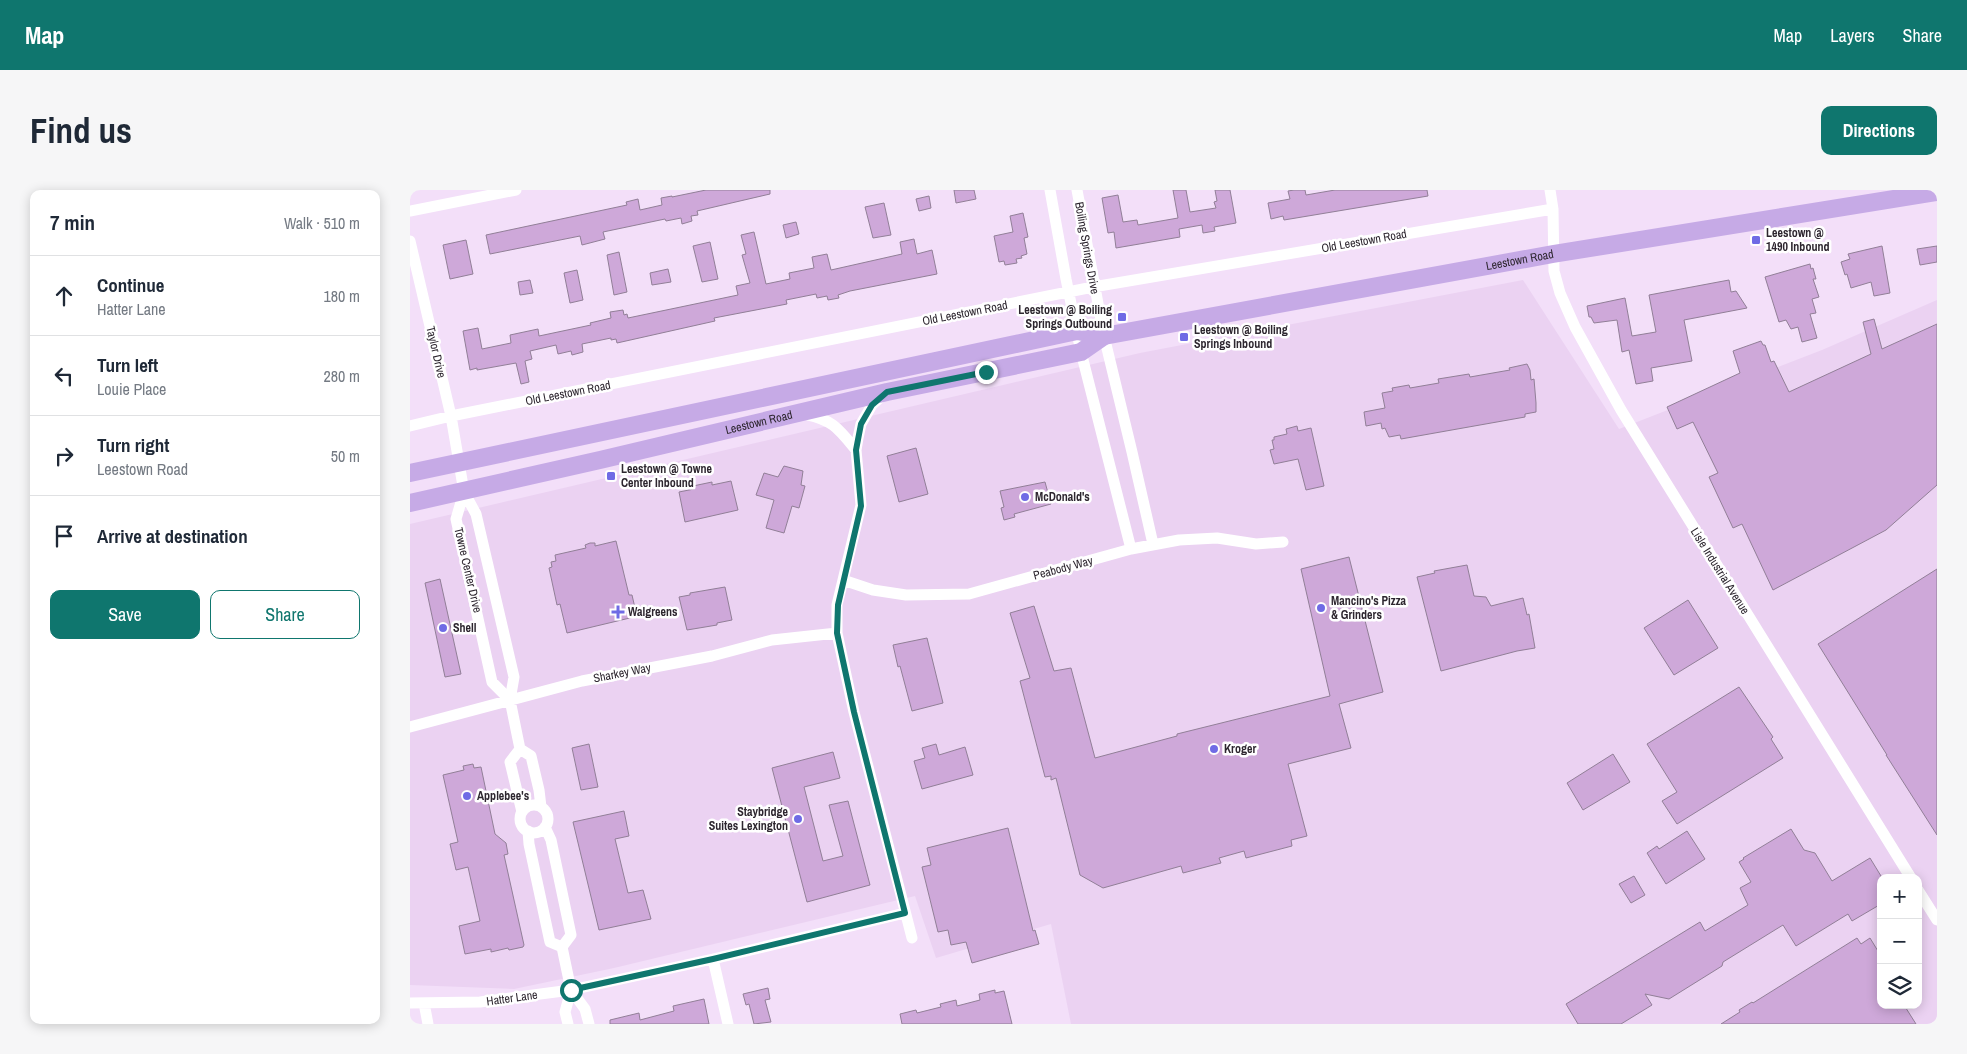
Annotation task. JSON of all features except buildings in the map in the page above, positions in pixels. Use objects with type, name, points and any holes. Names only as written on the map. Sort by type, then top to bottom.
[{"type":"main road","name":"Leestown Road","points":[[410,473],[1077,331],[1104,336],[1553,254],[1937,192]]},
{"type":"main road","name":"Leestown Road","points":[[410,502],[464,492],[802,414],[887,392],[1081,352],[1104,336]]},
{"type":"street","points":[[410,211],[516,190]]},
{"type":"street","name":"Boiling Springs Drive","points":[[1050,190],[1081,352],[1131,549]]},
{"type":"street","name":"Boiling Springs Drive","points":[[1077,190],[1093,287],[1153,544]]},
{"type":"street","name":"Lisle Industrial Avenue","points":[[1550,190],[1553,208],[1554,271],[1560,293],[1575,327],[1618,405],[1909,874]]},
{"type":"street","name":"Old Leestown Road","points":[[410,426],[451,416],[1093,287],[1553,208]]},
{"type":"street","name":"Taylor Drive","points":[[410,241],[451,416],[459,463]]},
{"type":"street","points":[[887,392],[872,405],[861,424],[856,450],[861,506],[838,605],[837,633],[854,712],[912,938]]},
{"type":"street","points":[[802,414],[823,418],[840,430],[856,450]]},
{"type":"street","name":"Towne Center Drive","points":[[459,463],[464,492],[476,514],[514,676],[510,700],[520,749],[531,756],[541,807]]},
{"type":"street","name":"Towne Center Drive","points":[[464,492],[456,519],[492,682],[510,700]]},
{"type":"street","name":"Peabody Way","points":[[843,580],[873,590],[906,595],[969,594],[1153,544],[1179,540],[1217,538],[1256,544],[1283,542]]},
{"type":"street","name":"Sharkey Way","points":[[410,727],[582,681],[712,656],[772,640],[837,633]]},
{"type":"street","points":[[520,749],[510,762],[522,812],[521,821],[524,829],[528,832],[538,832],[545,827],[548,818],[541,807],[532,805],[522,812]]},
{"type":"street","points":[[545,827],[551,840],[571,935],[562,947],[571,990],[585,1009],[589,1024]]},
{"type":"street","points":[[528,832],[550,942],[562,947]]},
{"type":"street","points":[[1922,896],[1937,920]]},
{"type":"street","name":"Hatter Lane","points":[[410,1003],[480,1002],[571,990],[713,959],[905,913]]},
{"type":"street","points":[[713,959],[728,1024]]},
{"type":"street","points":[[568,1024],[565,1012],[571,990]]},
{"type":"street","points":[[424,1003],[428,1024]]},
{"type":"shaded area","points":[[1523,280],[1619,429],[1822,350],[1937,300],[1937,1024],[1071,1024],[1051,924],[936,958],[915,896],[614,968],[514,989],[410,985],[410,524],[1140,353]]},
{"type":"place","name":"Leestown @ 1490 Inbound","points":[[1756,240]]},
{"type":"place","name":"Leestown @ Boiling Springs Outbound","points":[[1122,317]]},
{"type":"place","name":"Leestown @ Boiling Springs Inbound","points":[[1184,337]]},
{"type":"place","name":"Leestown @ Towne Center Inbound","points":[[611,476]]},
{"type":"place","name":"McDonald's","points":[[1025,497]]},
{"type":"place","name":"Mancino's Pizza & Grinders","points":[[1321,608]]},
{"type":"place","name":"Walgreens","points":[[618,612]]},
{"type":"place","name":"Shell","points":[[443,628]]},
{"type":"place","name":"Kroger","points":[[1214,749]]},
{"type":"place","name":"Applebee's","points":[[467,796]]},
{"type":"place","name":"Staybridge Suites Lexington","points":[[798,819]]},
{"type":"route","points":[[571,990],[713,959],[905,913],[854,712],[837,633],[838,605],[861,506],[856,450],[861,424],[872,405],[887,392],[986,372]]}]
